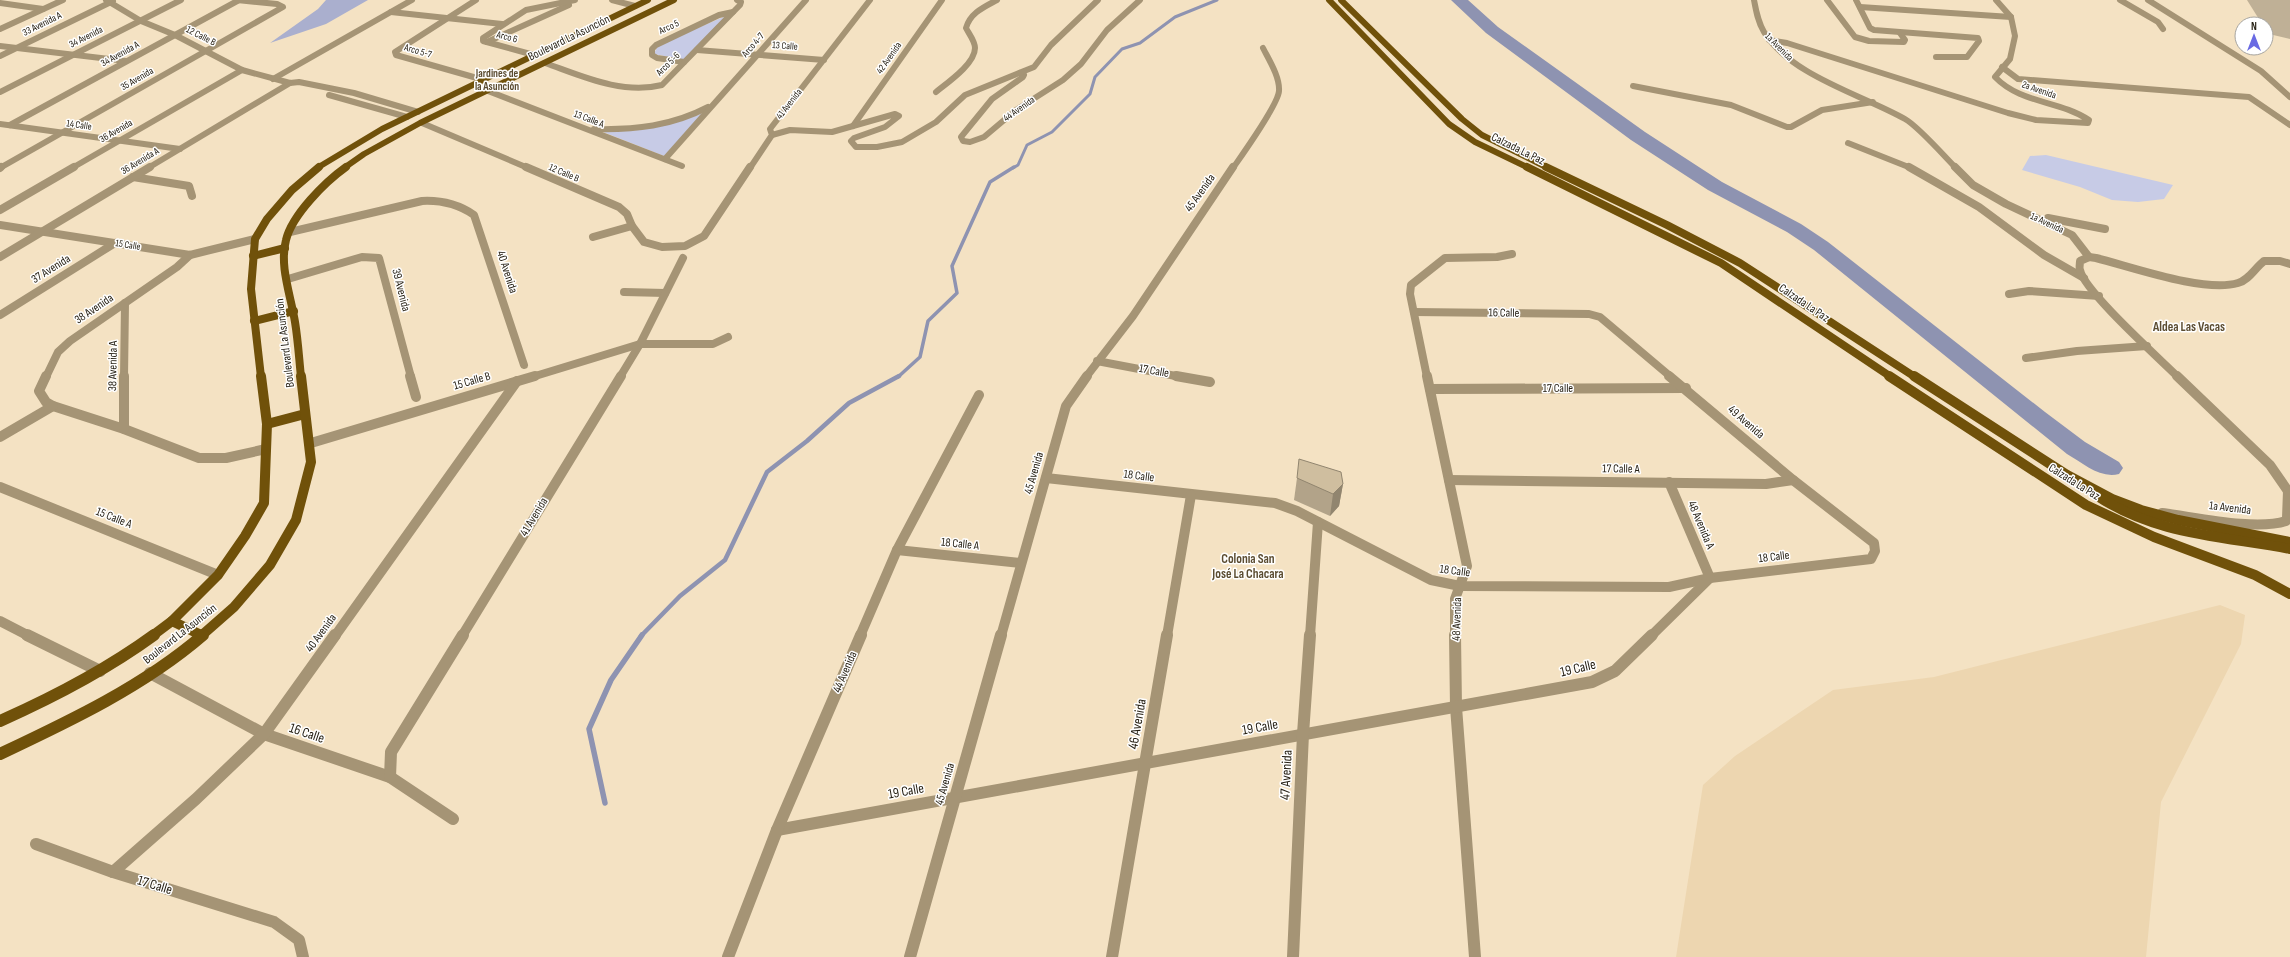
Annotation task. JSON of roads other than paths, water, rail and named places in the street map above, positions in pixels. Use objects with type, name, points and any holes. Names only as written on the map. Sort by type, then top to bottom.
[{"type":"main road","name":"Boulevard La Asunción","points":[[0,721],[51,698],[100,671],[140,645],[172,621],[218,574],[245,536],[264,503],[267,424],[251,289],[255,238],[274,210],[314,170],[355,144],[407,117],[648,0]]},
{"type":"main road","name":"Boulevard La Asunción","points":[[0,754],[85,712],[150,673],[202,635],[238,603],[267,569],[294,527],[306,495],[311,465],[311,443],[305,414],[294,311],[285,263],[285,242],[302,211],[338,172],[373,149],[452,108],[674,0]]},
{"type":"main road","name":"Calzada La Paz","points":[[1329,0],[1450,124],[1463,135],[1487,149],[1657,230],[1721,263],[2068,495],[2104,516],[2151,537],[2249,574],[2288,593]]},
{"type":"main road","name":"Calzada La Paz","points":[[1341,0],[1450,108],[1482,135],[1512,151],[1701,242],[1740,263],[2010,440],[2081,484],[2140,510],[2290,542]]},
{"type":"main road","points":[[611,18],[629,22]]},
{"type":"main road","points":[[510,67],[527,72]]},
{"type":"main road","points":[[407,117],[424,117],[452,108]]},
{"type":"main road","points":[[253,256],[285,248]]},
{"type":"main road","points":[[254,321],[294,311]]},
{"type":"main road","points":[[267,424],[305,414]]},
{"type":"main road","points":[[2081,484],[2108,505],[2166,527],[2290,549]]},
{"type":"main road","points":[[172,621],[202,635]]},
{"type":"street","points":[[0,29],[63,0]]},
{"type":"street","name":"34 Avenida","points":[[0,92],[180,0]]},
{"type":"street","name":"35 Avenida","points":[[0,168],[281,10],[283,6],[238,0]]},
{"type":"street","name":"34 Avenida A","points":[[10,125],[238,0]]},
{"type":"street","points":[[273,79],[412,0]]},
{"type":"street","name":"Arco 5-7","points":[[476,0],[400,47],[395,52],[396,55],[484,80]]},
{"type":"street","name":"Arco 6","points":[[534,55],[483,41],[486,34],[532,8],[575,0]]},
{"type":"street","points":[[487,42],[580,0]]},
{"type":"street","points":[[612,0],[635,6]]},
{"type":"street","name":"Arco 4-7","points":[[665,160],[806,0]]},
{"type":"street","name":"41 Avenida","points":[[685,246],[704,236],[772,135],[770,129],[870,0]]},
{"type":"street","name":"42 Avenida","points":[[853,126],[942,0]]},
{"type":"street","points":[[936,92],[957,76],[973,56],[974,48],[966,28],[970,18],[979,9],[997,0]]},
{"type":"street","name":"44 Avenida","points":[[853,126],[891,114],[898,114],[897,119],[883,128],[854,138],[851,141],[852,144],[863,148],[902,142],[936,122],[965,95],[1034,67],[1051,45],[1098,0]]},
{"type":"street","name":"44 Avenida","points":[[1020,73],[1024,75],[1023,77],[992,99],[961,137],[963,141],[970,142],[984,137],[1016,110],[1063,80],[1081,64],[1107,30],[1140,0]]},
{"type":"street","name":"1a Avenida","points":[[1754,0],[1759,23],[1769,40],[1795,63],[1814,75],[1874,102],[1907,120],[1973,185],[2072,235],[2089,257]]},
{"type":"street","points":[[1827,0],[1858,38],[1870,41],[1904,42],[1905,40],[1900,33]]},
{"type":"street","points":[[1856,0],[1870,28],[1880,32],[1978,38],[1967,57],[1936,56]]},
{"type":"street","points":[[1996,0],[2011,17]]},
{"type":"street","points":[[2120,0],[2158,22],[2163,29]]},
{"type":"street","points":[[2148,0],[2260,71],[2290,98]]},
{"type":"street","name":"12 Calle B","points":[[110,1],[141,20],[208,51],[242,70],[290,83],[299,82],[354,93],[418,112]]},
{"type":"street","name":"33 Avenida A","points":[[0,56],[110,1]]},
{"type":"street","points":[[0,3],[43,9]]},
{"type":"street","name":"Arco 5-6","points":[[545,63],[638,90],[662,85],[733,12],[738,3]]},
{"type":"street","points":[[1860,7],[2011,17]]},
{"type":"street","points":[[391,12],[502,24]]},
{"type":"street","name":"Arco 5","points":[[684,62],[657,58],[652,55],[652,50],[656,45],[719,15],[733,12]]},
{"type":"street","name":"2a Avenida","points":[[1769,40],[1787,44],[1953,98],[2036,120],[2088,123],[2089,120],[2079,114],[2017,95],[2000,84],[1996,77],[2010,58],[2015,36],[2011,17]]},
{"type":"street","points":[[0,46],[126,62]]},
{"type":"street","name":"45 Avenida","points":[[910,957],[1066,406],[1097,361],[1133,316],[1260,129],[1279,92],[1277,79],[1263,48]]},
{"type":"street","name":"13 Calle","points":[[697,50],[824,60]]},
{"type":"street","points":[[2002,67],[2018,80],[2249,97],[2290,125]]},
{"type":"street","name":"36 Avenida","points":[[0,210],[242,70]]},
{"type":"street","name":"12 Calle B","points":[[290,83],[292,86],[407,117]]},
{"type":"street","name":"36 Avenida A","points":[[0,256],[290,83]]},
{"type":"street","points":[[1633,86],[1731,105],[1787,127],[1791,127],[1822,110],[1874,102]]},
{"type":"street","name":"13 Calle A","points":[[488,91],[682,166]]},
{"type":"street","name":"Arco 4-7","points":[[584,128],[613,130],[652,127],[681,120],[715,104]]},
{"type":"street","name":"12 Calle B","points":[[422,123],[619,207],[626,214],[640,238],[652,245],[662,247],[685,246]]},
{"type":"street","name":"14 Calle","points":[[0,124],[180,149]]},
{"type":"street","points":[[772,135],[790,130],[832,132],[853,126]]},
{"type":"street","points":[[1848,143],[1905,165],[1934,181],[1979,207],[2044,255],[2084,278]]},
{"type":"street","points":[[133,177],[189,186],[192,196]]},
{"type":"street","name":"40 Avenida","points":[[290,232],[422,201],[438,199],[463,208],[474,215],[524,365]]},
{"type":"street","points":[[2033,216],[2105,229]]},
{"type":"street","name":"15 Calle","points":[[0,225],[190,255],[255,238]]},
{"type":"street","points":[[593,237],[632,226]]},
{"type":"street","name":"37 Avenida","points":[[0,315],[115,243]]},
{"type":"street","name":"48 Avenida","points":[[1475,957],[1456,707],[1455,600],[1467,566],[1410,294],[1411,285],[1415,280],[1445,258],[1452,256],[1497,257],[1512,254]]},
{"type":"street","name":"38 Avenida","points":[[50,404],[40,391],[58,352],[81,333],[177,267],[190,255]]},
{"type":"street","name":"39 Avenida","points":[[288,279],[362,257],[376,256],[381,259],[416,397]]},
{"type":"street","points":[[2084,278],[2080,271],[2080,261],[2089,257],[2159,275],[2225,284],[2239,283],[2252,274],[2264,261],[2280,261],[2290,264]]},
{"type":"street","name":"41 Avenida","points":[[390,777],[391,752],[640,344],[683,258]]},
{"type":"street","name":"1a Avenida","points":[[2084,278],[2099,296],[2147,346],[2249,443],[2270,465],[2289,492],[2289,515],[2286,521],[2279,524],[2265,525],[2140,510]]},
{"type":"street","points":[[2009,294],[2028,291],[2099,296]]},
{"type":"street","points":[[624,292],[665,293]]},
{"type":"street","name":"38 Avenida A","points":[[124,429],[125,303]]},
{"type":"street","name":"16 Calle","points":[[1414,312],[1595,315]]},
{"type":"street","name":"49 Avenida","points":[[1595,315],[1600,317],[1686,388],[1793,480],[1874,543],[1875,551]]},
{"type":"street","name":"15 Calle B","points":[[311,443],[640,344],[713,344],[728,337]]},
{"type":"street","points":[[2026,358],[2077,351],[2147,346]]},
{"type":"street","name":"17 Calle","points":[[1097,361],[1210,382]]},
{"type":"street","name":"40 Avenida","points":[[113,872],[196,799],[264,734],[517,381]]},
{"type":"street","name":"17 Calle","points":[[1430,389],[1686,388]]},
{"type":"street","name":"44 Avenida","points":[[728,957],[777,830],[897,550],[979,395]]},
{"type":"street","points":[[0,437],[50,404],[207,459],[226,458],[266,449]]},
{"type":"street","name":"18 Calle","points":[[1046,478],[1275,503],[1318,522],[1431,580],[1460,586],[1669,587],[1710,578],[1871,558],[1875,551]]},
{"type":"street","name":"17 Calle A","points":[[1449,480],[1766,484],[1793,480]]},
{"type":"street","name":"48 Avenida A","points":[[1669,482],[1710,578]]},
{"type":"street","name":"15 Calle A","points":[[0,487],[218,574]]},
{"type":"street","name":"46 Avenida","points":[[1112,957],[1191,495]]},
{"type":"street","name":"47 Avenida","points":[[1293,957],[1304,734],[1318,522]]},
{"type":"street","name":"18 Calle A","points":[[897,550],[1022,563]]},
{"type":"street","name":"19 Calle","points":[[777,830],[1592,682],[1605,678],[1615,671],[1710,578]]},
{"type":"street","points":[[0,622],[100,671]]},
{"type":"street","name":"16 Calle","points":[[150,673],[264,734],[390,777],[453,819]]},
{"type":"street","name":"17 Calle","points":[[36,844],[113,872],[274,922],[300,940],[302,957]]},
{"type":"waterway","points":[[1013,168],[1018,165],[1027,145],[1052,132],[1090,94],[1095,77],[1122,49],[1140,43],[1175,17],[1217,0]]},
{"type":"waterway","points":[[1459,0],[1492,30],[1638,136],[1715,186],[1794,228],[1821,246],[2036,418],[2076,448],[2110,468]]},
{"type":"waterway","points":[[898,377],[920,357],[928,321],[957,293],[952,266],[990,182],[1014,167]]},
{"type":"waterway","points":[[641,636],[680,596],[725,560],[767,472],[807,441],[849,403],[899,376]]},
{"type":"waterway","points":[[605,803],[589,729],[611,680],[642,635]]},
{"type":"district","name":"Jardines de la Asunción","points":[[497,79]]},
{"type":"district","name":"Aldea Las Vacas","points":[[2189,327]]},
{"type":"district","name":"Colonia San José La Chacara","points":[[1248,566]]}]
